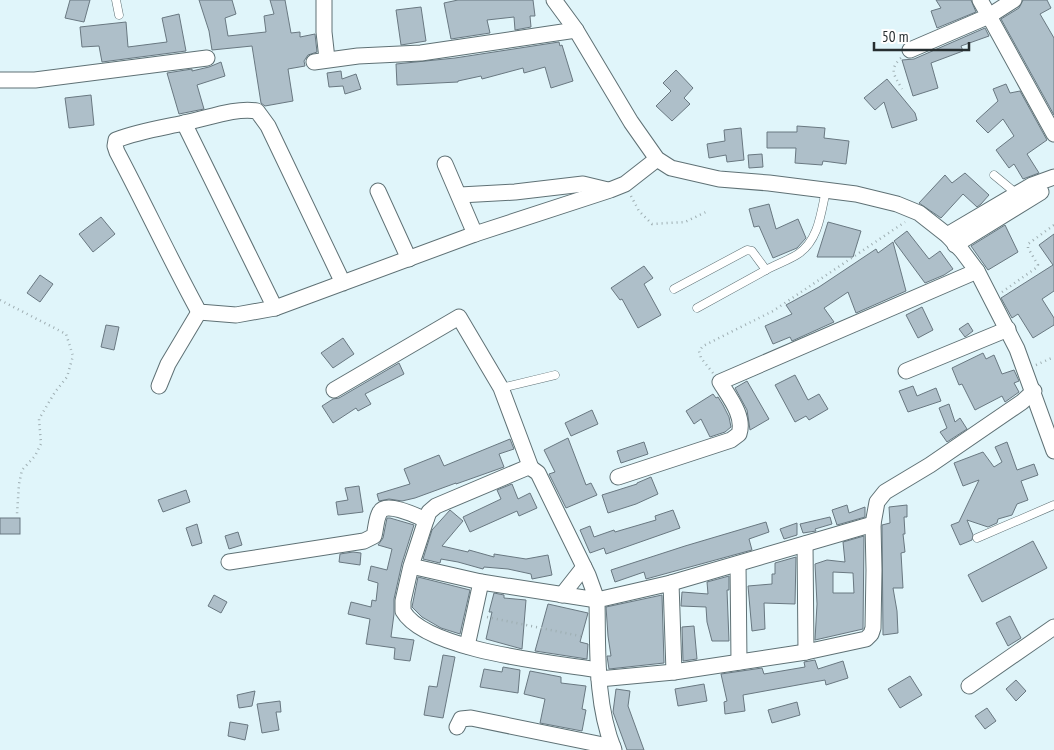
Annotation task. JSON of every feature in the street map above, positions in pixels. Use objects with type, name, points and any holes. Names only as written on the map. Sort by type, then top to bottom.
[{"type":"street","points":[[324,0],[324,32],[320,60],[421,53],[576,30]]},
{"type":"street","points":[[554,0],[576,30],[611,90],[657,160],[671,168],[719,179],[768,182],[856,194],[897,204],[918,213],[951,240],[976,272],[1008,330],[1026,370],[1054,451]]},
{"type":"street","points":[[980,0],[1054,134]]},
{"type":"street","points":[[910,50],[989,16],[1014,0]]},
{"type":"street","points":[[0,80],[35,80],[207,58]]},
{"type":"street","points":[[199,312],[115,146],[116,140],[163,126],[184,124],[247,111],[257,111],[261,114],[343,283]]},
{"type":"street","points":[[184,124],[275,308]]},
{"type":"street","points":[[199,312],[236,315],[275,308],[476,234],[610,190],[625,184],[657,160]]},
{"type":"street","points":[[445,164],[476,234]]},
{"type":"street","points":[[951,240],[1054,177]]},
{"type":"street","points":[[460,195],[515,192],[583,184],[610,190]]},
{"type":"street","points":[[1035,189],[1054,186]]},
{"type":"street","points":[[378,191],[409,259]]},
{"type":"street","points":[[618,477],[731,440],[739,434],[741,422],[739,415],[720,382],[976,272]]},
{"type":"street","points":[[159,386],[168,364],[199,312]]},
{"type":"street","points":[[334,390],[459,317],[501,388],[531,468],[538,473],[584,567],[597,600],[598,675],[604,711],[614,749],[470,718],[462,719],[457,727]]},
{"type":"street","points":[[906,371],[1008,330]]},
{"type":"street","points":[[531,468],[526,468],[436,506],[429,512],[411,566],[403,601],[404,614],[425,630],[467,646],[504,656],[598,675],[674,672],[806,652],[866,639],[871,634],[874,607],[873,524],[877,502],[885,492],[930,465],[1034,392]]},
{"type":"street","points":[[229,562],[364,541],[374,536],[379,513],[384,508],[410,513],[426,520]]},
{"type":"street","points":[[411,566],[481,582],[597,600],[671,583],[873,524]]},
{"type":"street","points":[[805,544],[806,652]]},
{"type":"street","points":[[738,564],[739,662]]},
{"type":"street","points":[[562,595],[584,567]]},
{"type":"street","points":[[467,646],[481,582]]},
{"type":"street","points":[[671,583],[674,672]]},
{"type":"street","points":[[969,686],[1054,627]]},
{"type":"lane","points":[[116,0],[119,16]]},
{"type":"lane","points":[[994,176],[1020,198]]},
{"type":"lane","points":[[697,308],[799,254],[810,244],[819,224],[826,190]]},
{"type":"lane","points":[[674,289],[747,250],[757,255],[766,270]]},
{"type":"lane","points":[[501,388],[555,374]]},
{"type":"lane","points":[[976,538],[1054,505]]},
{"type":"path","points":[[902,89],[894,73],[895,64],[910,50]]},
{"type":"path","points":[[625,184],[639,211],[652,224],[685,222],[708,211]]},
{"type":"path","points":[[720,382],[701,358],[699,351],[703,346],[773,311],[918,213]]},
{"type":"path","points":[[990,300],[1036,268],[1038,265],[1028,248],[1028,244],[1054,225]]},
{"type":"path","points":[[0,300],[66,334],[73,356],[67,377],[55,392],[39,420],[41,444],[35,456],[22,470],[17,514]]},
{"type":"path","points":[[1026,370],[1054,356]]},
{"type":"path","points":[[474,613],[512,623],[597,639]]},
{"type":"building","points":[[70,0],[90,0],[84,22],[65,18]]},
{"type":"building","points":[[199,0],[232,0],[236,14],[225,18],[228,36],[266,32],[264,16],[274,14],[270,0],[285,0],[291,33],[300,32],[300,37],[315,34],[317,52],[308,55],[304,61],[305,66],[288,69],[293,101],[265,106],[261,103],[252,46],[212,50],[209,31]]},
{"type":"building","points":[[458,0],[533,0],[535,16],[530,16],[531,27],[515,30],[514,17],[487,20],[490,33],[451,39],[444,3]]},
{"type":"building","points":[[936,0],[971,0],[976,12],[937,28],[931,11],[941,8]]},
{"type":"building","points":[[1023,0],[1047,0],[1051,8],[1040,14],[1054,38],[1054,115],[1001,19],[1019,8]]},
{"type":"building","points":[[421,7],[426,41],[401,45],[396,10]]},
{"type":"building","points":[[179,14],[186,51],[102,62],[99,46],[82,47],[80,27],[126,22],[128,47],[167,42],[162,18]]},
{"type":"building","points":[[985,28],[989,36],[961,46],[963,51],[931,63],[938,88],[913,96],[902,60],[914,59]]},
{"type":"building","points":[[559,42],[560,46],[562,45],[573,81],[551,88],[545,67],[524,73],[523,68],[482,79],[481,76],[458,82],[397,85],[396,64],[455,58]]},
{"type":"building","points":[[221,62],[225,76],[197,85],[204,109],[179,114],[167,73],[192,69],[192,71]]},
{"type":"building","points":[[676,70],[693,88],[684,98],[690,104],[672,121],[656,106],[671,91],[663,83]]},
{"type":"building","points":[[341,71],[342,79],[356,74],[361,89],[345,94],[343,86],[329,87],[327,73]]},
{"type":"building","points":[[887,79],[915,113],[917,120],[892,128],[884,102],[875,110],[864,98]]},
{"type":"building","points":[[1006,84],[1010,93],[1020,91],[1047,140],[1027,154],[1039,173],[1023,179],[1014,164],[1009,168],[996,150],[1014,136],[1003,119],[988,133],[976,121],[998,101],[993,89]]},
{"type":"building","points":[[91,95],[94,125],[69,128],[65,98]]},
{"type":"building","points":[[797,126],[825,128],[824,138],[849,141],[846,164],[823,161],[822,165],[795,163],[796,148],[767,148],[767,132],[797,132]]},
{"type":"building","points":[[741,128],[744,160],[727,162],[726,155],[709,158],[707,144],[725,141],[724,130]]},
{"type":"building","points":[[762,154],[763,167],[749,168],[748,155]]},
{"type":"building","points":[[965,173],[989,195],[977,207],[963,194],[941,218],[919,203],[945,175],[952,183]]},
{"type":"building","points":[[769,204],[776,229],[798,219],[806,238],[797,248],[773,258],[759,226],[754,227],[749,209]]},
{"type":"building","points":[[101,217],[115,234],[93,252],[79,234]]},
{"type":"building","points":[[828,222],[861,231],[853,257],[817,257]]},
{"type":"building","points":[[1005,225],[1018,252],[988,270],[971,246]]},
{"type":"building","points":[[907,231],[929,259],[940,251],[953,269],[925,283],[894,241]]},
{"type":"building","points":[[1054,234],[1054,291],[1042,299],[1054,318],[1054,325],[1033,338],[1018,314],[1012,318],[1001,298],[1053,265],[1039,245]]},
{"type":"building","points":[[893,242],[906,291],[856,313],[848,292],[824,308],[834,322],[792,341],[790,337],[773,344],[765,326],[792,314],[786,305],[819,287],[876,249],[878,253]]},
{"type":"building","points":[[644,266],[653,278],[644,284],[661,315],[638,328],[622,299],[620,300],[611,288]]},
{"type":"building","points":[[40,275],[53,284],[40,302],[27,293]]},
{"type":"building","points":[[922,307],[933,330],[918,338],[906,315]]},
{"type":"building","points":[[968,323],[973,331],[965,337],[959,329]]},
{"type":"building","points":[[106,325],[119,327],[114,350],[101,347]]},
{"type":"building","points":[[343,338],[354,354],[333,368],[321,353]]},
{"type":"building","points":[[983,353],[986,359],[994,355],[1002,374],[1014,370],[1019,381],[1014,383],[1019,392],[1005,402],[1002,396],[975,410],[962,384],[959,385],[952,368]]},
{"type":"building","points":[[399,363],[404,374],[365,394],[371,404],[358,411],[356,408],[333,423],[322,406]]},
{"type":"building","points":[[795,375],[808,400],[819,394],[828,409],[809,420],[806,416],[795,422],[775,385]]},
{"type":"building","points":[[747,381],[769,419],[750,430],[747,410],[735,388]]},
{"type":"building","points":[[913,386],[917,396],[936,388],[941,401],[908,412],[899,391]]},
{"type":"building","points":[[713,394],[716,398],[718,397],[723,405],[729,417],[731,427],[725,432],[710,437],[701,419],[694,424],[686,411]]},
{"type":"building","points":[[949,404],[955,422],[960,418],[967,429],[947,442],[940,432],[947,428],[939,408]]},
{"type":"building","points":[[592,410],[598,424],[571,436],[565,423]]},
{"type":"building","points":[[568,438],[586,485],[591,483],[597,495],[566,508],[549,474],[555,472],[544,450]]},
{"type":"building","points":[[510,439],[514,449],[499,454],[504,467],[415,498],[402,501],[389,499],[379,501],[377,494],[410,484],[404,469],[439,455],[444,466]]},
{"type":"building","points":[[644,442],[648,454],[621,463],[617,451]]},
{"type":"building","points":[[1007,442],[1017,470],[1034,464],[1038,475],[1021,481],[1028,500],[1017,504],[1012,515],[998,519],[997,523],[988,527],[967,520],[973,535],[972,540],[960,545],[951,525],[959,522],[979,480],[963,486],[954,463],[983,452],[994,467],[1002,462],[995,447]]},
{"type":"building","points":[[651,477],[658,494],[636,504],[608,513],[602,495],[637,484]]},
{"type":"building","points":[[512,484],[518,499],[530,493],[537,508],[519,516],[517,511],[470,532],[463,517],[501,499],[497,490]]},
{"type":"building","points":[[359,486],[363,512],[338,515],[336,502],[348,500],[345,488]]},
{"type":"building","points":[[186,490],[190,502],[163,512],[158,500]]},
{"type":"building","points":[[847,505],[849,513],[865,507],[865,517],[837,525],[832,510]]},
{"type":"building","points":[[907,505],[907,517],[904,517],[905,534],[903,534],[905,552],[901,553],[903,588],[893,588],[898,633],[883,635],[882,525],[890,523],[889,507]]},
{"type":"building","points":[[450,510],[463,521],[442,546],[468,552],[469,550],[494,557],[494,554],[526,559],[548,555],[552,575],[532,579],[531,574],[508,569],[484,567],[483,569],[441,559],[440,563],[423,559],[432,530]]},
{"type":"building","points":[[673,510],[680,528],[606,554],[604,548],[590,553],[580,530],[590,526],[594,537],[656,520],[655,516]]},
{"type":"building","points":[[830,517],[832,524],[815,529],[816,531],[803,533],[800,524]]},
{"type":"building","points":[[0,518],[20,518],[20,534],[0,534]]},
{"type":"building","points":[[387,518],[414,525],[402,563],[394,599],[391,637],[414,640],[410,661],[394,659],[395,648],[366,644],[370,619],[348,614],[351,602],[371,607],[372,600],[376,601],[378,583],[368,580],[371,566],[387,570],[392,549],[378,545],[383,538]]},
{"type":"building","points":[[766,522],[769,532],[749,539],[752,550],[646,579],[644,572],[615,582],[611,570]]},
{"type":"building","points":[[797,523],[797,535],[784,539],[780,529]]},
{"type":"building","points":[[197,524],[202,543],[192,546],[186,528]]},
{"type":"building","points":[[238,532],[242,545],[229,549],[225,536]]},
{"type":"building","points":[[864,536],[863,629],[815,640],[817,604],[815,564],[827,560],[845,562],[843,542]],"holes":[[[833,572],[853,573],[854,593],[833,593]]]},
{"type":"building","points":[[1033,541],[1047,568],[982,602],[968,575]]},
{"type":"building","points":[[361,553],[360,565],[339,562],[340,554]]},
{"type":"building","points":[[796,557],[795,604],[764,603],[765,629],[752,631],[748,586],[772,584],[772,574],[775,574],[775,563]]},
{"type":"building","points":[[729,576],[729,590],[727,590],[729,641],[712,641],[707,622],[706,607],[681,606],[682,592],[708,594],[707,582]]},
{"type":"building","points":[[418,577],[470,590],[460,634],[441,628],[422,617],[412,607]]},
{"type":"building","points":[[494,593],[504,595],[504,598],[526,600],[522,649],[486,639],[492,612],[489,612]]},
{"type":"building","points":[[214,595],[227,602],[221,613],[208,606]]},
{"type":"building","points":[[662,595],[664,663],[609,669],[607,656],[611,656],[606,607]]},
{"type":"building","points":[[548,604],[588,613],[580,642],[588,644],[587,659],[535,651]]},
{"type":"building","points":[[1010,616],[1021,638],[1008,646],[996,623]]},
{"type":"building","points":[[694,626],[697,659],[683,661],[682,627]]},
{"type":"building","points":[[443,655],[455,657],[443,718],[424,715],[429,686],[437,687]]},
{"type":"building","points":[[815,660],[818,669],[843,661],[848,678],[826,685],[825,680],[743,695],[745,711],[725,714],[724,702],[727,701],[721,674],[762,668],[764,674],[805,667],[804,662]]},
{"type":"building","points":[[503,667],[520,670],[518,693],[480,687],[484,669],[502,672]]},
{"type":"building","points":[[530,671],[561,677],[561,683],[586,686],[582,709],[586,710],[582,731],[540,723],[545,699],[524,694]]},
{"type":"building","points":[[910,676],[922,695],[900,708],[888,689]]},
{"type":"building","points":[[1016,680],[1026,691],[1016,701],[1006,689]]},
{"type":"building","points":[[704,684],[707,701],[678,706],[675,689]]},
{"type":"building","points":[[616,689],[630,691],[628,706],[644,750],[627,750],[613,712]]},
{"type":"building","points":[[255,691],[252,706],[239,708],[237,695]]},
{"type":"building","points":[[280,701],[281,712],[276,712],[279,730],[262,733],[257,704]]},
{"type":"building","points":[[797,702],[800,715],[772,723],[768,710]]},
{"type":"building","points":[[987,708],[996,721],[985,729],[975,716]]},
{"type":"building","points":[[230,722],[248,725],[245,740],[228,736]]}]
